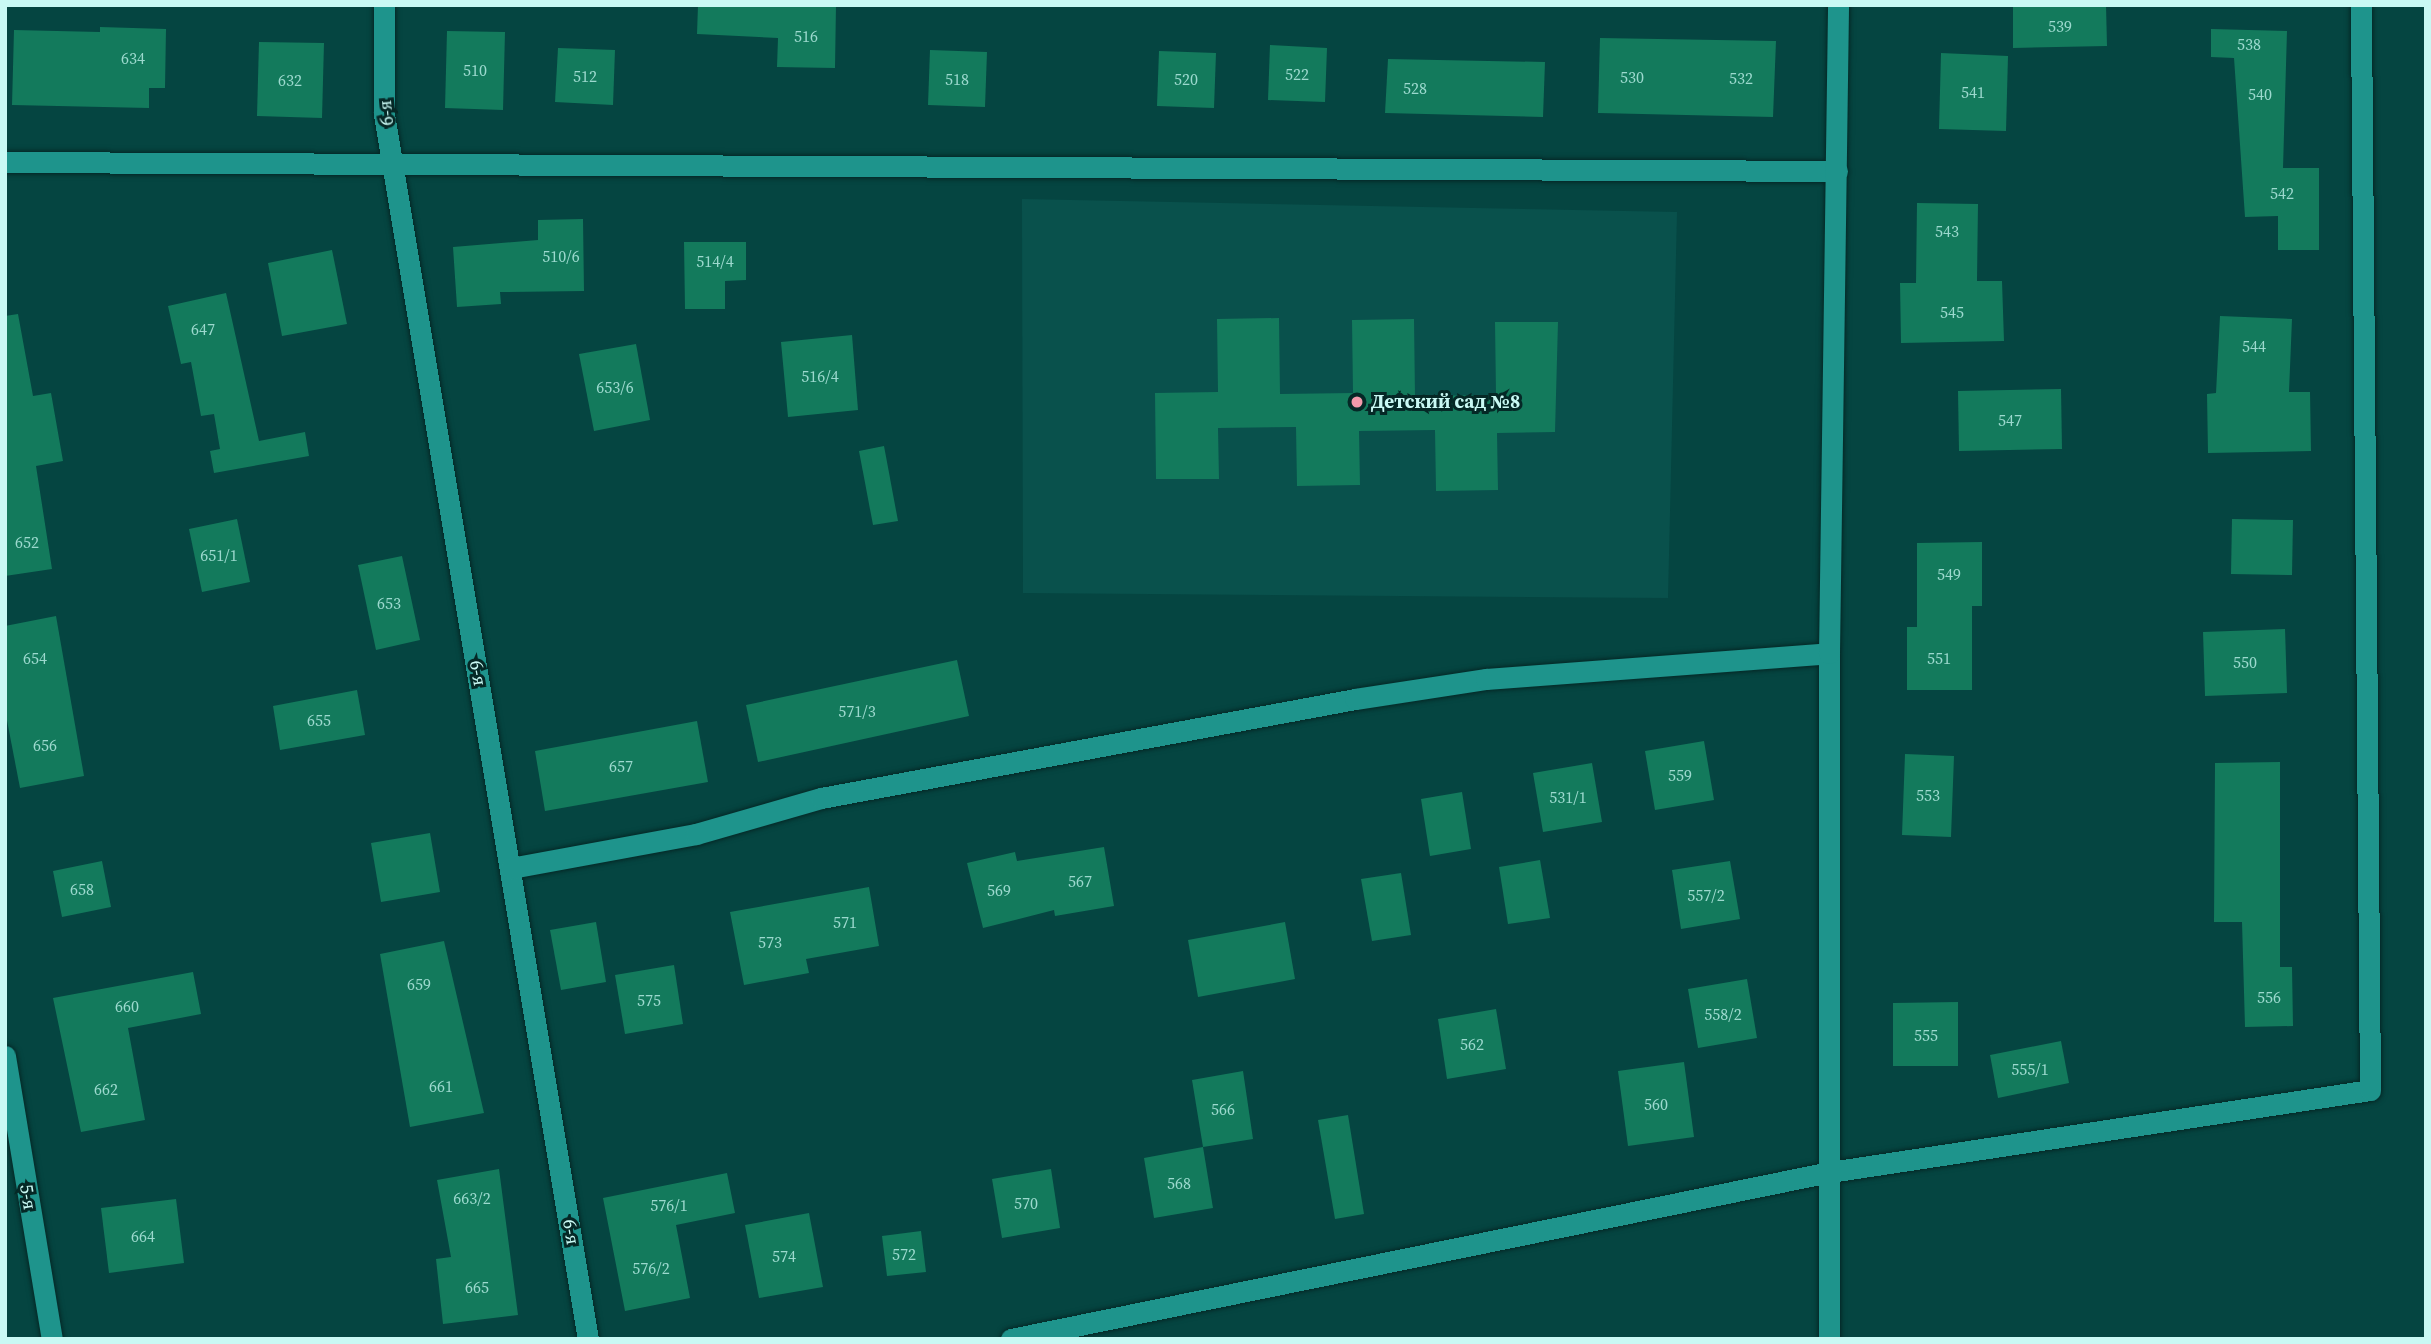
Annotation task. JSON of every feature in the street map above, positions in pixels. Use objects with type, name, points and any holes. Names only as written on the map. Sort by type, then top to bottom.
[{"type":"street","name":"6-я","points":[[384,5],[384,114],[589,1339]]},
{"type":"street","points":[[1829,1339],[1829,653],[1839,5]]},
{"type":"street","points":[[1011,1339],[1830,1172],[2370,1090],[2361,5]]},
{"type":"street","points":[[5,162],[1837,171]]},
{"type":"street","points":[[511,868],[696,834],[821,798],[1355,699],[1486,679],[1829,653]]},
{"type":"street","name":"5-я","points":[[5,1056],[52,1339]]},
{"type":"shaded area","points":[[1022,199],[1677,212],[1668,598],[1023,593]]},
{"type":"building","points":[[698,5],[836,5],[835,68],[777,67],[778,38],[697,34]]},
{"type":"building","points":[[2013,5],[2106,5],[2107,46],[2013,48]]},
{"type":"building","points":[[100,27],[166,29],[165,88],[149,88],[149,108],[12,105],[14,30],[100,32]]},
{"type":"building","points":[[2211,29],[2287,31],[2283,168],[2319,168],[2319,250],[2278,250],[2278,216],[2245,217],[2234,58],[2211,57]]},
{"type":"building","points":[[447,31],[505,32],[503,110],[445,108]]},
{"type":"building","points":[[1600,38],[1776,41],[1773,117],[1598,113]]},
{"type":"building","points":[[259,42],[324,43],[322,118],[257,116]]},
{"type":"building","points":[[1270,45],[1327,48],[1325,102],[1268,100]]},
{"type":"building","points":[[558,48],[615,50],[613,105],[555,102]]},
{"type":"building","points":[[930,50],[987,52],[985,107],[928,105]]},
{"type":"building","points":[[1159,51],[1216,53],[1214,108],[1157,106]]},
{"type":"building","points":[[1941,53],[2008,56],[2006,131],[1939,129]]},
{"type":"building","points":[[1388,59],[1545,62],[1543,117],[1385,113]]},
{"type":"building","points":[[1917,203],[1978,204],[1977,281],[2002,281],[2004,341],[1901,343],[1900,283],[1916,283]]},
{"type":"building","points":[[583,219],[584,291],[500,292],[501,304],[457,307],[453,247],[538,240],[538,220]]},
{"type":"building","points":[[684,242],[746,242],[746,280],[725,281],[725,309],[685,309]]},
{"type":"building","points":[[332,250],[347,324],[282,336],[268,263]]},
{"type":"building","points":[[226,293],[259,441],[305,432],[309,456],[214,473],[210,451],[220,449],[214,414],[201,416],[191,362],[181,364],[168,306]]},
{"type":"building","points":[[18,314],[33,396],[51,393],[63,461],[36,466],[52,569],[5,576],[5,316]]},
{"type":"building","points":[[2220,316],[2292,319],[2289,392],[2310,392],[2311,451],[2208,453],[2207,394],[2216,393]]},
{"type":"building","name":"Детский сад №8","points":[[1279,318],[1280,394],[1353,393],[1352,320],[1414,319],[1415,396],[1496,395],[1495,322],[1558,322],[1555,432],[1497,433],[1498,490],[1436,491],[1435,430],[1359,431],[1360,485],[1297,486],[1296,427],[1218,428],[1219,479],[1156,479],[1155,393],[1218,392],[1217,319]]},
{"type":"building","points":[[852,335],[858,410],[788,417],[781,342]]},
{"type":"building","points":[[636,344],[650,420],[594,431],[579,354]]},
{"type":"building","points":[[2061,389],[2062,449],[1959,451],[1958,391]]},
{"type":"building","points":[[884,446],[898,521],[873,525],[859,451]]},
{"type":"building","points":[[237,519],[250,582],[202,592],[189,529]]},
{"type":"building","points":[[2232,519],[2293,520],[2292,575],[2231,574]]},
{"type":"building","points":[[1982,542],[1982,606],[1972,606],[1972,690],[1907,690],[1907,627],[1917,627],[1917,543]]},
{"type":"building","points":[[402,556],[420,640],[376,650],[358,565]]},
{"type":"building","points":[[56,616],[84,776],[20,788],[5,710],[5,626]]},
{"type":"building","points":[[2285,629],[2287,693],[2205,696],[2203,632]]},
{"type":"building","points":[[957,660],[969,716],[758,762],[746,705]]},
{"type":"building","points":[[357,690],[365,735],[280,750],[273,706]]},
{"type":"building","points":[[697,721],[708,782],[545,811],[535,751]]},
{"type":"building","points":[[1704,741],[1714,800],[1655,810],[1645,751]]},
{"type":"building","points":[[1905,754],[1954,756],[1951,837],[1902,835]]},
{"type":"building","points":[[2280,762],[2280,967],[2292,967],[2293,1026],[2245,1027],[2242,922],[2214,922],[2215,763]]},
{"type":"building","points":[[1592,763],[1602,822],[1543,832],[1533,773]]},
{"type":"building","points":[[1462,792],[1471,849],[1430,856],[1421,799]]},
{"type":"building","points":[[430,833],[440,892],[381,902],[371,843]]},
{"type":"building","points":[[1104,847],[1114,906],[1055,916],[1054,910],[983,928],[967,863],[1015,852],[1017,861]]},
{"type":"building","points":[[1540,860],[1550,918],[1508,924],[1499,867]]},
{"type":"building","points":[[102,861],[111,907],[62,917],[53,871]]},
{"type":"building","points":[[1730,861],[1740,919],[1681,929],[1672,870]]},
{"type":"building","points":[[1401,873],[1411,935],[1372,941],[1361,879]]},
{"type":"building","points":[[869,887],[879,946],[806,959],[809,973],[744,985],[730,912]]},
{"type":"building","points":[[596,922],[606,982],[561,990],[550,930]]},
{"type":"building","points":[[1285,922],[1295,979],[1198,997],[1188,940]]},
{"type":"building","points":[[444,941],[484,1113],[410,1127],[380,954]]},
{"type":"building","points":[[674,965],[683,1024],[625,1034],[615,975]]},
{"type":"building","points":[[193,972],[201,1014],[128,1028],[145,1120],[81,1132],[53,998]]},
{"type":"building","points":[[1747,979],[1757,1038],[1698,1048],[1688,989]]},
{"type":"building","points":[[1958,1002],[1958,1066],[1893,1066],[1893,1003]]},
{"type":"building","points":[[1496,1009],[1506,1069],[1447,1079],[1438,1019]]},
{"type":"building","points":[[2061,1041],[2069,1083],[1998,1098],[1990,1055]]},
{"type":"building","points":[[1684,1062],[1694,1137],[1628,1146],[1618,1071]]},
{"type":"building","points":[[1243,1071],[1253,1139],[1203,1147],[1192,1080]]},
{"type":"building","points":[[1348,1115],[1364,1214],[1335,1219],[1318,1120]]},
{"type":"building","points":[[1203,1147],[1213,1208],[1154,1218],[1144,1158]]},
{"type":"building","points":[[499,1169],[518,1315],[443,1324],[436,1259],[451,1257],[437,1180]]},
{"type":"building","points":[[1051,1169],[1060,1228],[1002,1238],[992,1179]]},
{"type":"building","points":[[727,1173],[735,1213],[676,1225],[690,1298],[625,1311],[603,1198]]},
{"type":"building","points":[[176,1199],[184,1263],[109,1273],[101,1208]]},
{"type":"building","points":[[809,1213],[823,1287],[759,1298],[745,1225]]},
{"type":"building","points":[[921,1231],[926,1272],[887,1276],[882,1236]]},
{"type":"place","name":"Детский сад №8","points":[[1357,402]]}]
